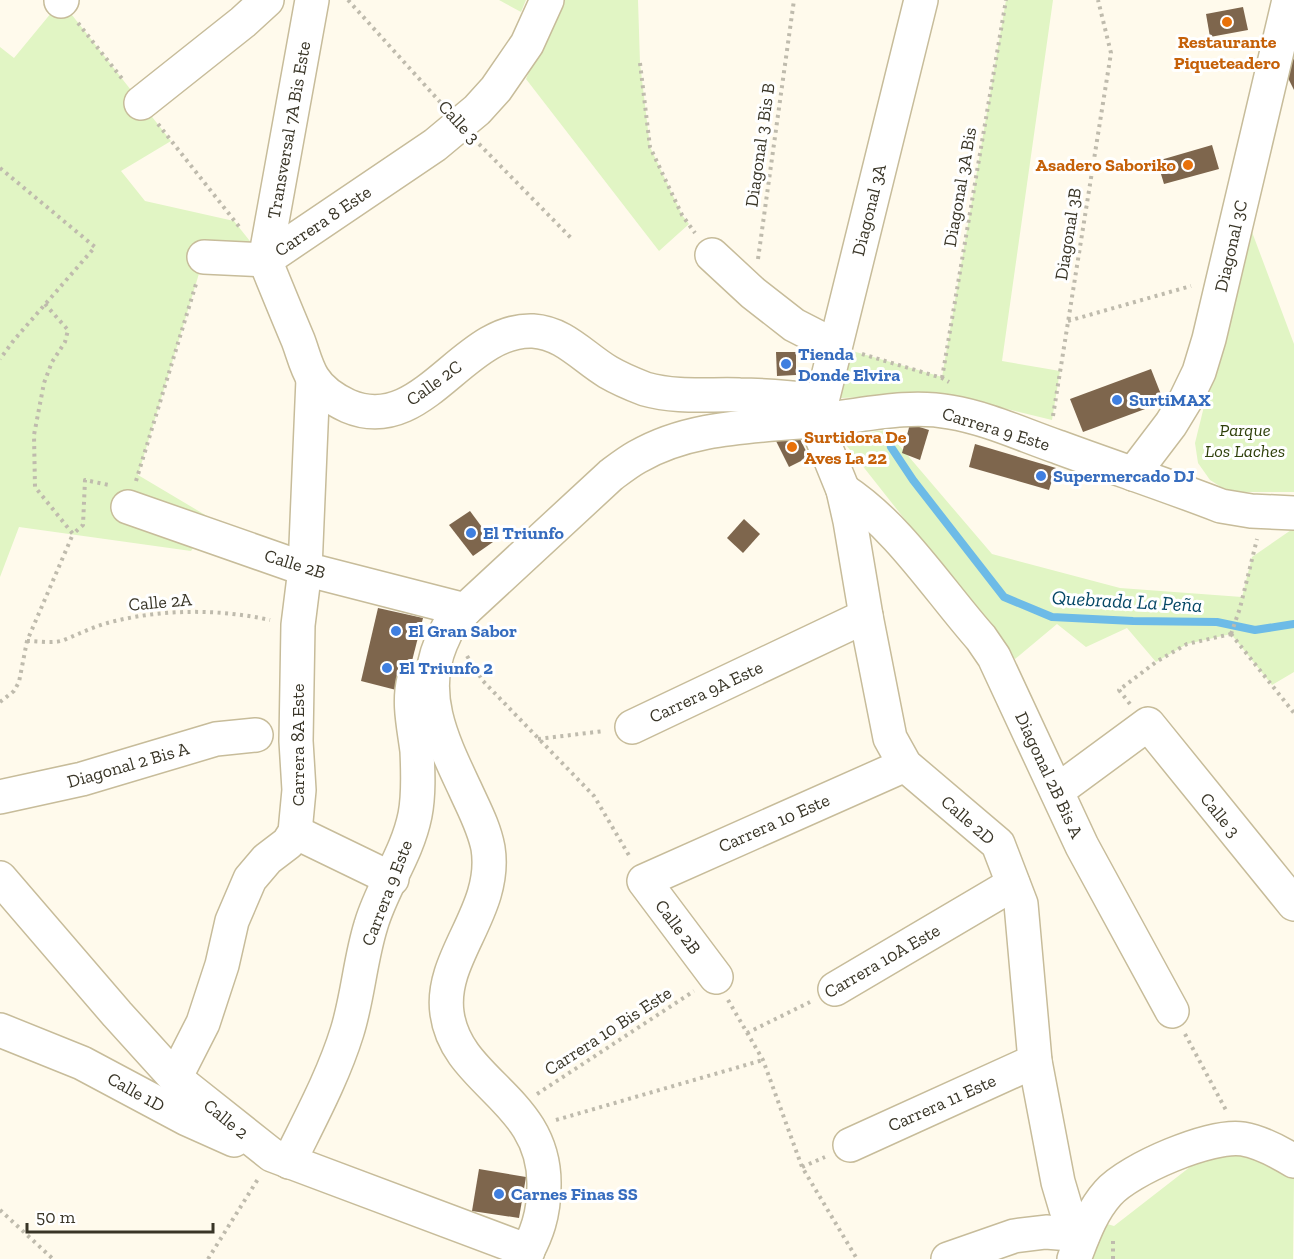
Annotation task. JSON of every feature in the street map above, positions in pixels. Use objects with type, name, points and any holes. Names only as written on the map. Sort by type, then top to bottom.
[{"type":"street","points":[[141,103],[243,22],[267,0]]},
{"type":"street","name":"Transversal 7A Bis Este","points":[[265,260],[312,0]]},
{"type":"street","name":"Carrera 8 Este","points":[[204,257],[265,260],[435,145],[461,125],[496,90],[527,44],[547,0]]},
{"type":"street","name":"Diagonal 3A","points":[[820,411],[921,0]]},
{"type":"street","name":"Diagonal 3C","points":[[1133,474],[1171,424],[1199,372],[1289,0]]},
{"type":"street","points":[[712,255],[753,293],[794,325],[835,346]]},
{"type":"street","name":"Calle 2C","points":[[265,260],[313,378],[330,396],[352,408],[364,411],[388,411],[411,403],[458,365],[497,339],[532,331],[555,336],[607,372],[646,389],[688,396],[741,394],[820,411]]},
{"type":"street","name":"Carrera 8A Este","points":[[175,1078],[207,1013],[222,965],[232,921],[250,879],[267,859],[288,843],[296,832],[299,790],[296,741],[298,625],[304,569],[313,378]]},
{"type":"street","name":"Carrera 9 Este","points":[[457,618],[572,510],[611,475],[636,457],[684,437],[759,425],[820,411],[926,409],[951,412],[992,424],[1221,506],[1279,513]]},
{"type":"street","name":"Calle 2D","points":[[820,411],[819,431],[843,490],[857,553],[866,616],[890,738],[905,765],[998,844],[1021,904],[1035,1061],[1058,1182],[1079,1247]]},
{"type":"street","name":"Diagonal 2B Bis A","points":[[843,490],[859,500],[888,527],[981,638],[1005,677],[1082,846],[1172,1011]]},
{"type":"street","name":"Calle 2B","points":[[128,507],[304,569],[457,618]]},
{"type":"street","name":"Carrera 9A Este","points":[[632,727],[866,616]]},
{"type":"street","points":[[457,618],[436,657],[432,701],[441,738],[485,834],[489,866],[485,897],[448,987],[447,1013],[453,1036],[463,1053],[523,1118],[539,1152],[544,1173],[543,1210],[538,1230],[525,1255]]},
{"type":"street","name":"Carrera 9 Este","points":[[281,1158],[337,1061],[356,1002],[371,924],[409,838],[416,804],[418,768],[411,697],[419,670],[436,657]]},
{"type":"street","points":[[1058,791],[1148,724]]},
{"type":"street","name":"Calle 3","points":[[1148,724],[1294,904]]},
{"type":"street","name":"Diagonal 2 Bis A","points":[[0,797],[82,780],[216,739],[256,735]]},
{"type":"street","name":"Carrera 10 Este","points":[[644,881],[905,765]]},
{"type":"street","points":[[296,832],[392,879]]},
{"type":"street","name":"Calle 2","points":[[0,878],[175,1078],[281,1158],[525,1255]]},
{"type":"street","name":"Calle 2B","points":[[644,881],[716,977]]},
{"type":"street","name":"Carrera 10A Este","points":[[835,989],[1013,884]]},
{"type":"street","name":"Calle 1D","points":[[0,1030],[82,1063],[187,1119],[281,1158]]},
{"type":"street","name":"Carrera 11 Este","points":[[850,1145],[1035,1061]]},
{"type":"street","points":[[1242,1139],[1264,1145],[1294,1161]]},
{"type":"street","points":[[948,1259],[1014,1236],[1046,1232],[1079,1247],[1096,1209],[1109,1192],[1131,1175],[1172,1155],[1206,1143],[1242,1139],[1276,1142],[1294,1147]]},
{"type":"path","points":[[62,0],[265,260]]},
{"type":"path","name":"Calle 3","points":[[348,0],[461,125],[573,240]]},
{"type":"path","name":"Diagonal 3 Bis B","points":[[753,293],[794,0]]},
{"type":"path","name":"Diagonal 3A Bis","points":[[942,378],[1006,0]]},
{"type":"path","name":"Diagonal 3B","points":[[1052,420],[1110,53],[1098,0]]},
{"type":"path","points":[[640,63],[650,147],[682,215],[712,255]]},
{"type":"path","points":[[0,168],[95,247],[0,359]]},
{"type":"path","points":[[128,507],[204,257]]},
{"type":"path","points":[[1068,321],[1224,276]]},
{"type":"path","points":[[45,304],[68,330],[65,342],[52,362],[44,383],[34,435],[36,487],[72,534]]},
{"type":"path","points":[[0,702],[14,691],[19,682],[27,641],[72,534],[83,525],[85,480],[116,487],[128,507]]},
{"type":"path","points":[[1232,632],[1279,513]]},
{"type":"path","name":"Calle 2A","points":[[27,641],[63,640],[95,625],[111,621],[184,612],[250,615],[298,625]]},
{"type":"path","name":"Calle 2B","points":[[457,618],[483,681],[594,796],[644,881]]},
{"type":"path","points":[[1232,632],[1294,713]]},
{"type":"path","points":[[1148,724],[1119,690],[1156,662],[1187,644],[1232,632]]},
{"type":"path","name":"Carrera 9A Este","points":[[538,739],[632,727]]},
{"type":"path","points":[[716,977],[763,1060],[802,1167],[857,1259]]},
{"type":"path","name":"Carrera 10 Bis Este","points":[[523,1118],[716,977]]},
{"type":"path","name":"Carrera 10A Este","points":[[747,1033],[835,989]]},
{"type":"path","points":[[1172,1011],[1216,1092]]},
{"type":"path","points":[[523,1118],[763,1060]]},
{"type":"path","points":[[208,1259],[281,1158]]},
{"type":"path","points":[[0,1210],[54,1259]]},
{"type":"green space","points":[[499,0],[526,0],[521,12]]},
{"type":"green space","points":[[559,0],[638,0],[640,63],[650,147],[682,215],[689,224],[659,251],[526,79]]},
{"type":"green space","points":[[1006,0],[1053,0],[1002,361],[1060,371],[1052,420],[936,394],[841,398],[849,350],[942,377]]},
{"type":"green space","points":[[61,1],[171,141],[121,171],[145,201],[234,221],[265,260],[204,257],[138,475],[212,519],[191,551],[19,527],[0,577],[0,47],[14,58]]},
{"type":"green space","name":"Parque Los Laches","points":[[1249,224],[1294,344],[1294,492],[1229,492],[1210,480],[1198,463],[1195,443]]},
{"type":"green space","points":[[886,430],[992,554],[1120,588],[1242,597],[1252,557],[1294,528],[1294,672],[1272,685],[1231,634],[1187,644],[1156,662],[1127,628],[1086,647],[1057,624],[1015,659],[839,436]]},
{"type":"green space","points":[[1243,1152],[1294,1177],[1293,1259],[1082,1259],[1097,1221],[1114,1226],[1208,1153]]},
{"type":"building","name":"Restaurante Piqueteadero","points":[[1243,7],[1248,30],[1210,37],[1206,14]]},
{"type":"building","points":[[1292,56],[1294,60],[1294,90],[1280,62]]},
{"type":"building","name":"Asadero Saboriko","points":[[1212,145],[1219,169],[1164,184],[1157,161]]},
{"type":"building","name":"Tienda Donde Elvira","points":[[776,352],[796,352],[796,375],[777,376]]},
{"type":"building","name":"SurtiMAX","points":[[1151,369],[1164,402],[1083,432],[1070,399]]},
{"type":"building","points":[[910,424],[929,430],[920,460],[902,453]]},
{"type":"building","name":"Surtidora De Aves La 22","points":[[794,427],[809,457],[789,467],[774,437]]},
{"type":"building","points":[[975,444],[1056,468],[1049,490],[969,467]]},
{"type":"building","name":"El Triunfo","points":[[470,511],[493,542],[473,556],[449,525]]},
{"type":"building","points":[[744,519],[760,534],[743,553],[727,538]]},
{"type":"building","points":[[378,608],[423,618],[404,692],[361,681]]},
{"type":"building","name":"Carnes Finas SS","points":[[479,1169],[526,1177],[519,1218],[472,1211]]},
{"type":"waterway","name":"Quebrada La Peña","points":[[891,447],[913,480],[1004,597],[1052,617],[1217,622],[1255,630],[1294,624]]},
{"type":"place","name":"Restaurante Piqueteadero","points":[[1227,22]]},
{"type":"place","name":"Asadero Saboriko","points":[[1188,165]]},
{"type":"place","name":"Tienda Donde Elvira","points":[[786,364]]},
{"type":"place","name":"SurtiMAX","points":[[1117,400]]},
{"type":"place","name":"Surtidora De Aves La 22","points":[[792,447]]},
{"type":"place","name":"Supermercado DJ","points":[[1041,476]]},
{"type":"place","name":"El Triunfo","points":[[471,533]]},
{"type":"place","name":"El Gran Sabor","points":[[396,631]]},
{"type":"place","name":"El Triunfo 2","points":[[387,668]]},
{"type":"place","name":"Carnes Finas SS","points":[[499,1194]]}]
